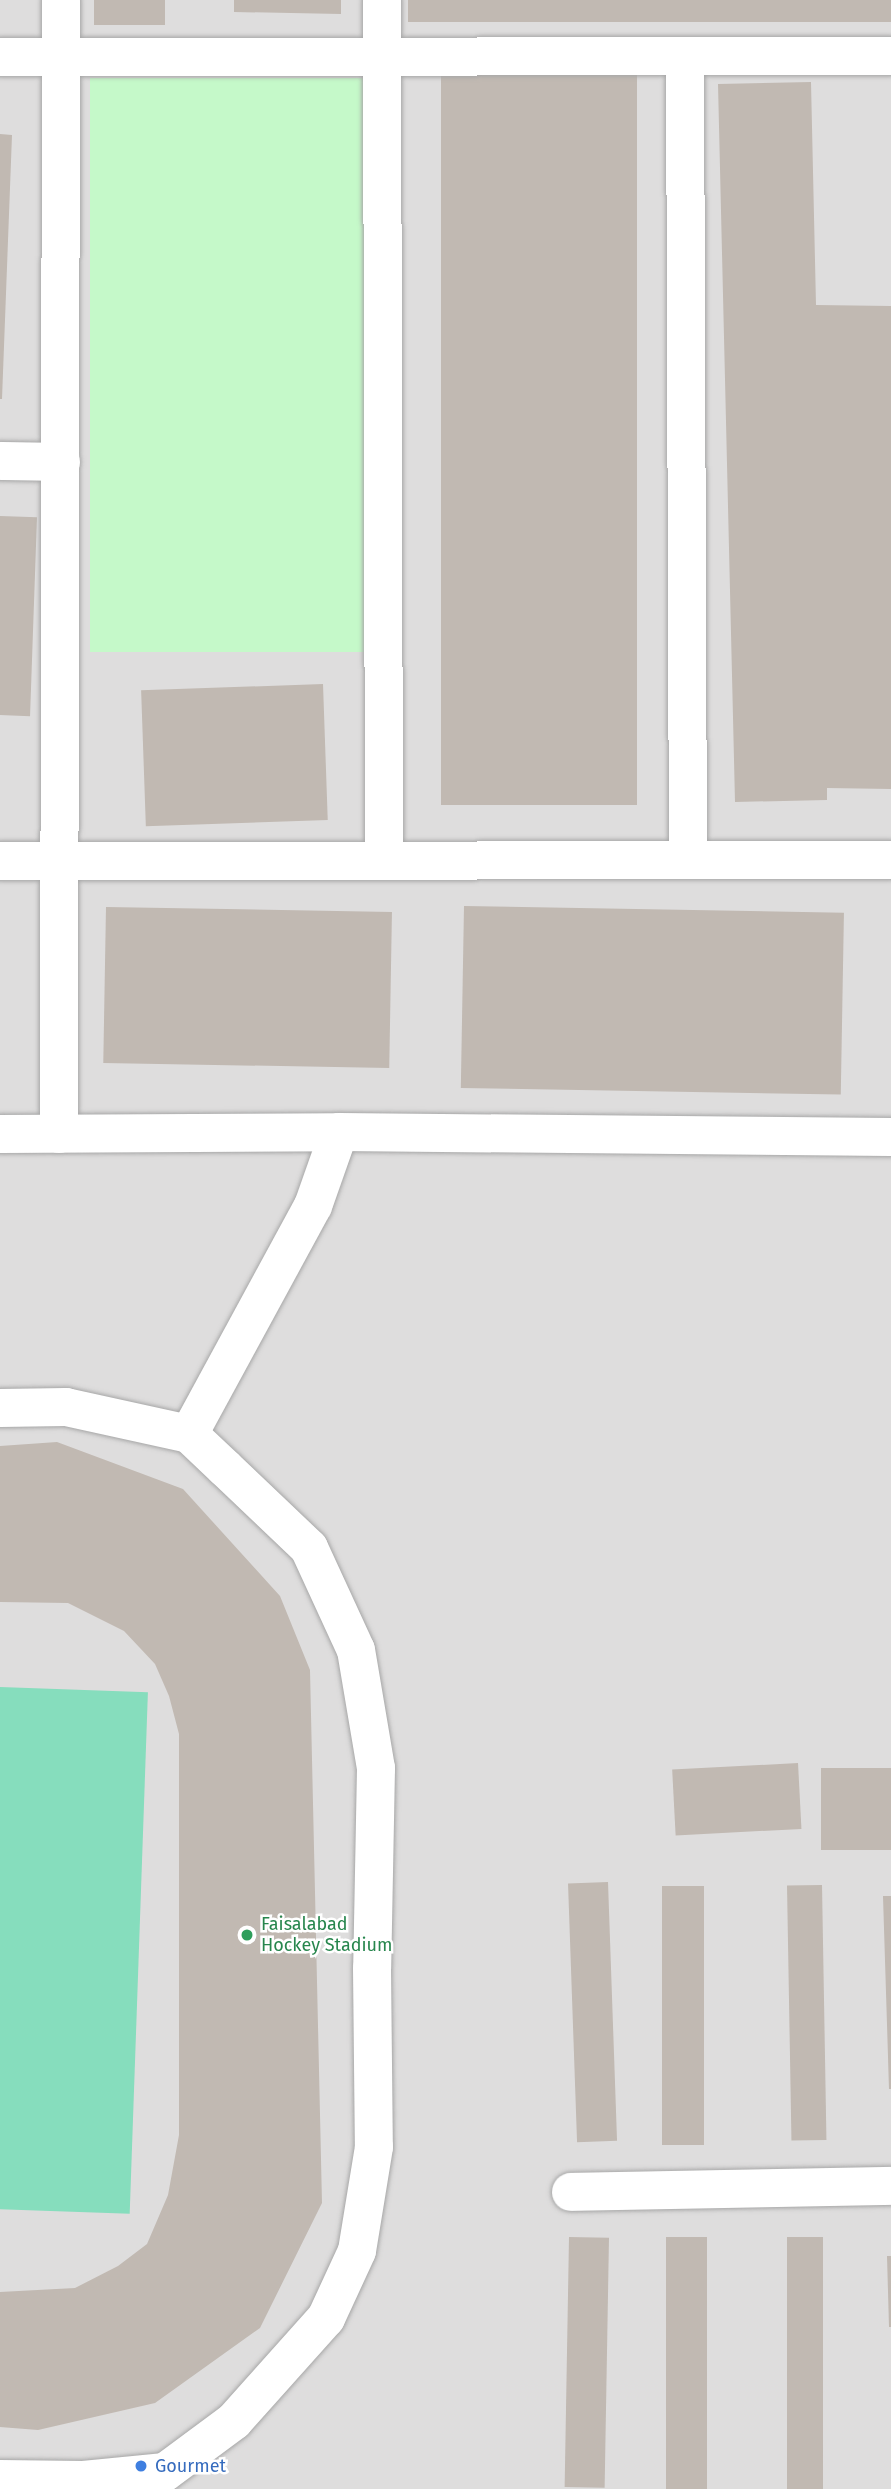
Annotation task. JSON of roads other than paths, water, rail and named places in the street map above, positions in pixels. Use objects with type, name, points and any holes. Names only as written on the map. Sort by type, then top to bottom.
[{"type":"street","points":[[59,1134],[61,0]]},
{"type":"street","points":[[382,0],[384,861]]},
{"type":"street","points":[[685,56],[688,860]]},
{"type":"street","points":[[0,57],[891,56]]},
{"type":"street","points":[[0,461],[61,462]]},
{"type":"street","points":[[0,861],[891,860]]},
{"type":"street","points":[[189,1434],[313,1206],[340,1132]]},
{"type":"street","points":[[0,1134],[340,1132],[891,1137]]},
{"type":"street","points":[[0,1408],[66,1408],[189,1434],[309,1548],[356,1650],[376,1768],[372,1968],[374,2147],[357,2251],[326,2318],[234,2421],[172,2481],[0,2479]]},
{"type":"street","points":[[571,2192],[891,2186]]},
{"type":"place","name":"Faisalabad Hockey Stadium","points":[[247,1935]]},
{"type":"place","name":"Gourmet","points":[[141,2466]]}]
